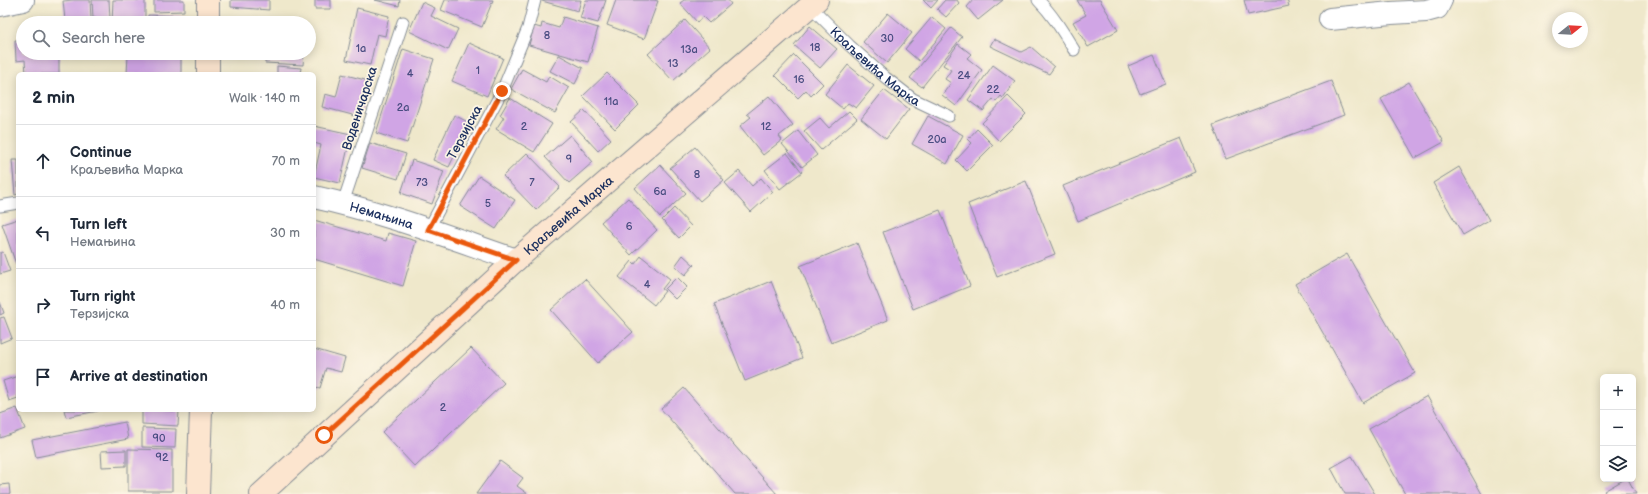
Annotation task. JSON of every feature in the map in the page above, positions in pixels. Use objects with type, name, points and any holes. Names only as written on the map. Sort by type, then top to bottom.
[{"type":"main road","points":[[208,0],[208,16]]},
{"type":"main road","name":"Краљевића Марка","points":[[261,494],[516,260],[813,3]]},
{"type":"main road","points":[[208,60],[208,72]]},
{"type":"main road","points":[[198,494],[201,412]]},
{"type":"street","points":[[0,5],[23,0]]},
{"type":"street","points":[[1330,19],[1391,12],[1426,11],[1437,8],[1441,0]]},
{"type":"street","name":"Немањина","points":[[316,197],[343,203],[516,260]]},
{"type":"lane","name":"Терзијска","points":[[428,230],[502,91],[528,28],[535,0]]},
{"type":"lane","points":[[1038,0],[1060,26],[1074,50]]},
{"type":"lane","name":"Краљевића Марка","points":[[813,3],[849,45],[892,82],[913,99],[949,116]]},
{"type":"lane","name":"Воденичарска","points":[[343,203],[403,22]]},
{"type":"lane","points":[[0,206],[16,203]]},
{"type":"building","points":[[90,0],[91,16],[65,16],[63,1]]},
{"type":"building","points":[[92,0],[109,0],[110,16],[93,16]]},
{"type":"building","points":[[113,0],[145,0],[145,16],[112,16]]},
{"type":"building","points":[[154,0],[184,0],[184,11],[154,12]]},
{"type":"building","points":[[231,0],[269,0],[269,10],[231,7]]},
{"type":"building","points":[[315,0],[331,0],[331,9],[315,9]]},
{"type":"building","points":[[375,0],[400,0],[399,6]]},
{"type":"building","points":[[445,0],[493,0],[482,27],[441,10]]},
{"type":"building","points":[[542,0],[581,0],[578,11]]},
{"type":"building","points":[[586,0],[606,0],[598,23],[580,18]]},
{"type":"building","points":[[616,0],[658,1],[644,39],[607,25]]},
{"type":"building","points":[[684,0],[728,0],[731,4],[709,23],[703,17],[697,22],[680,3]]},
{"type":"building","points":[[923,0],[938,0],[931,8]]},
{"type":"building","points":[[945,0],[957,0],[959,3],[946,17],[937,9]]},
{"type":"building","points":[[973,0],[1003,0],[978,20],[967,7]]},
{"type":"building","points":[[1077,0],[1100,0],[1118,30],[1088,47],[1073,22],[1086,15]]},
{"type":"building","points":[[1244,0],[1287,0],[1289,6],[1248,15]]},
{"type":"building","points":[[422,2],[435,8],[431,16],[458,29],[448,50],[409,31]]},
{"type":"building","points":[[357,8],[389,16],[385,36],[377,34],[370,65],[346,60]]},
{"type":"building","points":[[888,13],[912,33],[887,63],[863,42]]},
{"type":"building","points":[[148,15],[188,16],[148,16]]},
{"type":"building","points":[[563,17],[598,28],[588,62],[529,45],[534,26],[541,28],[542,23],[559,28]]},
{"type":"building","points":[[932,17],[946,29],[919,61],[905,49]]},
{"type":"building","points":[[685,20],[710,48],[673,81],[648,54]]},
{"type":"building","points":[[810,26],[837,49],[820,68],[794,45]]},
{"type":"building","points":[[951,28],[962,37],[922,87],[910,78]]},
{"type":"building","points":[[994,39],[1021,52],[1031,47],[1054,67],[1049,74],[990,46]]},
{"type":"building","points":[[15,40],[16,60],[25,60],[16,61]]},
{"type":"building","points":[[469,43],[503,58],[487,96],[452,81]]},
{"type":"building","points":[[958,44],[971,54],[967,58],[982,70],[956,106],[942,95],[951,83],[945,79],[951,70],[943,65]]},
{"type":"building","points":[[403,49],[434,59],[407,143],[376,133]]},
{"type":"building","points":[[559,55],[583,68],[575,84],[550,71]]},
{"type":"building","points":[[794,55],[823,84],[811,96],[806,90],[798,98],[775,75]]},
{"type":"building","points":[[1154,55],[1166,84],[1140,94],[1128,66]]},
{"type":"building","points":[[25,60],[59,60],[59,72],[26,72]]},
{"type":"building","points":[[128,60],[181,60],[181,72],[127,72]]},
{"type":"building","points":[[265,60],[303,60],[303,65],[265,63]]},
{"type":"building","points":[[848,65],[874,86],[856,108],[848,103],[843,109],[825,94]]},
{"type":"building","points":[[993,65],[1015,81],[1003,98],[1001,96],[996,102],[993,99],[983,111],[968,100]]},
{"type":"building","points":[[277,66],[301,68],[300,72],[277,72]]},
{"type":"building","points":[[522,69],[546,82],[549,76],[569,88],[555,113],[511,89]]},
{"type":"building","points":[[607,73],[639,105],[615,129],[583,96]]},
{"type":"building","points":[[342,74],[369,81],[360,117],[322,107],[325,94],[336,97]]},
{"type":"building","points":[[1331,81],[1344,115],[1226,159],[1213,125]]},
{"type":"building","points":[[1409,82],[1444,142],[1415,158],[1381,99]]},
{"type":"building","points":[[884,90],[909,109],[886,139],[861,119]]},
{"type":"building","points":[[769,96],[793,125],[779,136],[782,140],[763,155],[740,126],[751,117],[747,114]]},
{"type":"building","points":[[1008,96],[1026,114],[999,141],[982,123]]},
{"type":"building","points":[[510,98],[552,124],[534,152],[496,129],[504,117],[500,115]]},
{"type":"building","points":[[584,110],[611,139],[598,151],[571,122]]},
{"type":"building","points":[[849,111],[857,119],[821,150],[804,131],[820,118],[829,128]]},
{"type":"building","points":[[454,115],[470,123],[449,167],[433,160]]},
{"type":"building","points":[[928,116],[963,135],[947,164],[912,144]]},
{"type":"building","points":[[316,126],[351,134],[340,183],[316,177],[316,168],[321,145],[316,144]]},
{"type":"building","points":[[977,129],[993,145],[967,171],[956,160],[972,143],[968,139]]},
{"type":"building","points":[[798,131],[817,155],[802,167],[782,144]]},
{"type":"building","points":[[570,135],[593,162],[569,183],[545,157]]},
{"type":"building","points":[[1181,138],[1195,172],[1078,221],[1063,186]]},
{"type":"building","points":[[370,143],[406,154],[398,179],[362,168]]},
{"type":"building","points":[[695,147],[724,180],[700,201],[670,168]]},
{"type":"building","points":[[527,153],[560,187],[536,210],[503,176]]},
{"type":"building","points":[[787,153],[802,172],[780,189],[765,170]]},
{"type":"building","points":[[12,160],[16,160],[15,195]]},
{"type":"building","points":[[412,160],[444,171],[432,204],[401,193]]},
{"type":"building","points":[[660,165],[686,193],[660,217],[635,188]]},
{"type":"building","points":[[1459,167],[1489,220],[1463,235],[1433,183]]},
{"type":"building","points":[[739,171],[752,186],[761,178],[773,192],[751,212],[725,183]]},
{"type":"building","points":[[479,176],[515,200],[496,229],[460,206]]},
{"type":"building","points":[[1026,181],[1055,254],[997,277],[968,204]]},
{"type":"building","points":[[628,198],[657,230],[631,255],[601,222]]},
{"type":"building","points":[[674,208],[691,226],[679,238],[662,220]]},
{"type":"building","points":[[940,210],[970,286],[913,309],[883,232]]},
{"type":"building","points":[[16,220],[16,264],[2,224]]},
{"type":"building","points":[[316,221],[386,241],[388,233],[416,241],[403,286],[316,260]]},
{"type":"building","points":[[857,243],[888,320],[831,343],[800,266]]},
{"type":"building","points":[[3,252],[10,271],[0,274],[0,253]]},
{"type":"building","points":[[1347,254],[1415,373],[1363,403],[1295,284]]},
{"type":"building","points":[[683,255],[694,265],[685,275],[675,266]]},
{"type":"building","points":[[641,256],[670,279],[662,289],[665,291],[654,305],[619,277],[632,261],[635,264]]},
{"type":"building","points":[[677,277],[687,287],[675,299],[665,289]]},
{"type":"building","points":[[585,279],[633,332],[598,363],[551,310]]},
{"type":"building","points":[[771,281],[802,358],[745,381],[714,304]]},
{"type":"building","points":[[0,302],[4,313],[0,315]]},
{"type":"building","points":[[4,317],[12,338],[0,343],[0,318]]},
{"type":"building","points":[[471,348],[504,383],[415,467],[382,432]]},
{"type":"building","points":[[316,350],[345,358],[341,372],[326,368],[320,388],[316,387]]},
{"type":"building","points":[[16,377],[16,399],[9,401],[3,381]]},
{"type":"building","points":[[684,388],[777,494],[735,494],[661,409]]},
{"type":"building","points":[[1427,396],[1482,494],[1405,494],[1369,429]]},
{"type":"building","points":[[16,408],[16,412],[19,412],[25,429],[0,438],[0,414]]},
{"type":"building","points":[[65,412],[93,412],[66,417]]},
{"type":"building","points":[[142,412],[179,412],[178,426],[142,424]]},
{"type":"building","points":[[125,422],[128,439],[36,457],[32,440]]},
{"type":"building","points":[[142,428],[176,429],[175,448],[142,447]]},
{"type":"building","points":[[128,449],[172,450],[172,491],[128,491]]},
{"type":"building","points":[[126,450],[126,466],[102,467],[101,451]]},
{"type":"building","points":[[1352,456],[1375,494],[1345,494],[1331,468]]},
{"type":"building","points":[[500,461],[523,478],[517,486],[528,494],[476,494]]},
{"type":"building","points":[[1620,482],[1630,482],[1636,494],[1606,494],[1604,491]]},
{"type":"building","points":[[9,484],[10,494],[0,494],[0,485]]},
{"type":"route","points":[[324,435],[516,260],[428,230],[502,91]]}]
